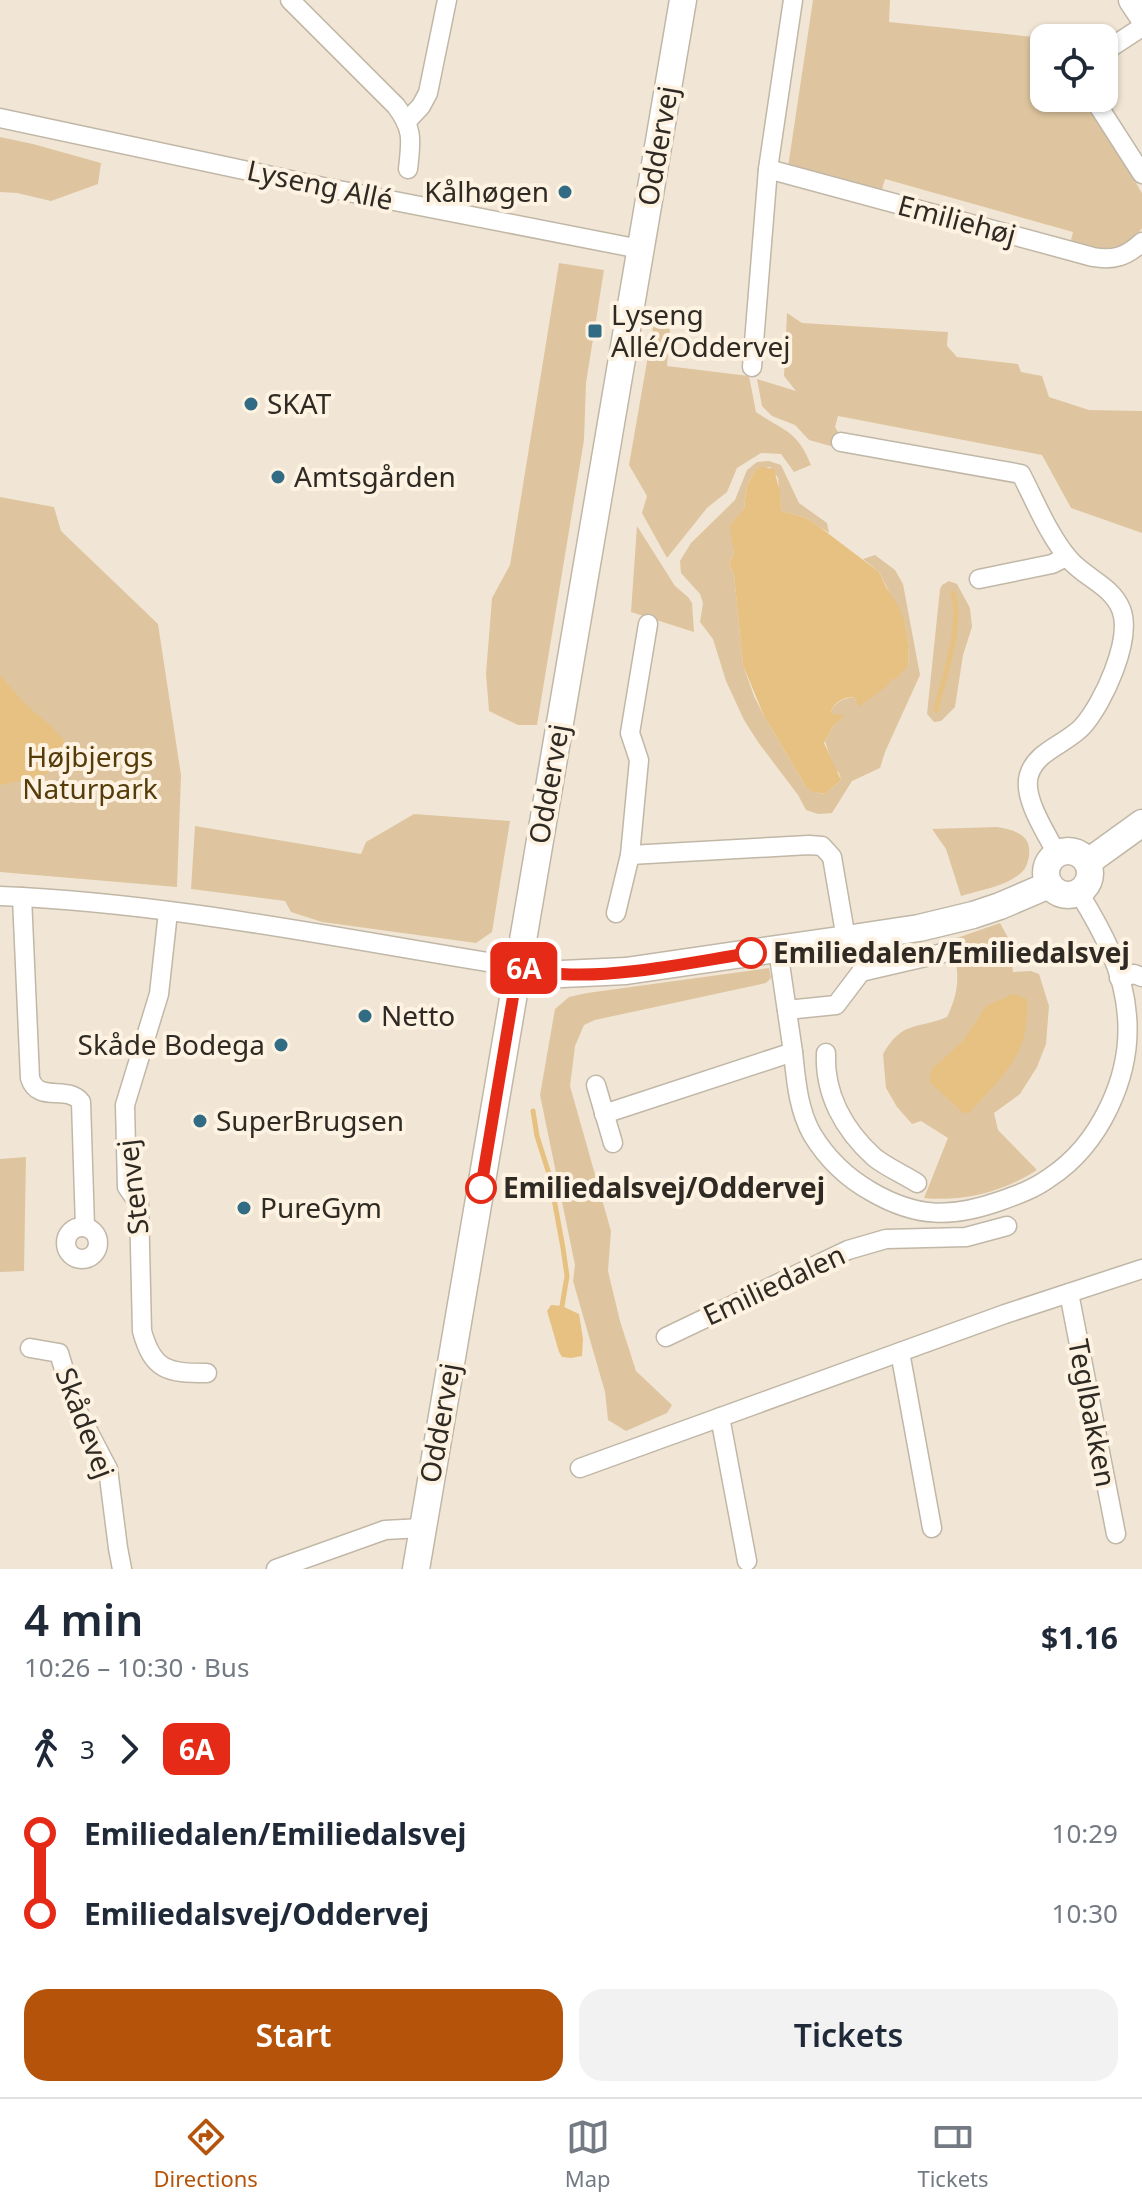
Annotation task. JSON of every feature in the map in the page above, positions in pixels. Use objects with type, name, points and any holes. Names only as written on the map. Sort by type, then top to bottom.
[{"type":"street","points":[[290,0],[396,106],[407,121],[411,142],[408,169]]},
{"type":"street","points":[[407,121],[428,93],[447,0]]},
{"type":"street","name":"Oddervej","points":[[416,1569],[683,0]]},
{"type":"street","points":[[752,367],[768,169],[793,0]]},
{"type":"street","points":[[1132,0],[1142,15]]},
{"type":"street","points":[[1118,43],[1142,27]]},
{"type":"street","points":[[1103,112],[1142,174]]},
{"type":"street","name":"Lyseng Allé","points":[[0,118],[328,188],[640,249]]},
{"type":"street","name":"Emiliehøj","points":[[768,169],[1093,257],[1109,260],[1129,254],[1142,242]]},
{"type":"street","points":[[841,442],[1021,474],[1066,557],[1112,594],[1122,610],[1125,627],[1122,644],[1103,696],[1080,729],[1040,758],[1028,776],[1032,806],[1057,854]]},
{"type":"street","points":[[979,579],[1052,564],[1066,557]]},
{"type":"street","points":[[616,913],[630,855],[639,760],[630,733],[648,624]]},
{"type":"street","points":[[1088,862],[1142,823]]},
{"type":"street","points":[[630,855],[822,846],[832,857],[846,939]]},
{"type":"street","points":[[1077,853],[1088,862],[1088,883],[1079,893],[1066,896],[1049,885],[1046,871],[1057,854],[1077,853]]},
{"type":"street","points":[[0,896],[168,912],[279,927],[562,974],[626,971],[919,928],[973,915],[1049,885]]},
{"type":"street","points":[[778,950],[800,1104],[812,1133],[834,1163],[857,1183],[896,1206],[940,1214],[980,1208],[1033,1188],[1074,1157],[1093,1135],[1105,1114],[1123,1067],[1127,1016],[1119,978],[1108,942],[1079,893]]},
{"type":"street","name":"Stenvej","points":[[22,897],[30,1078],[35,1089],[41,1092],[72,1094],[81,1102],[85,1227]]},
{"type":"street","name":"Stenvej","points":[[168,912],[159,994],[125,1105],[127,1187],[139,1204],[142,1331],[146,1345],[152,1358],[166,1369],[181,1373],[207,1373]]},
{"type":"street","points":[[787,1010],[836,1005],[861,972],[943,953]]},
{"type":"street","points":[[1119,978],[1134,974],[1142,977]]},
{"type":"street","points":[[604,1114],[793,1052]]},
{"type":"street","points":[[826,1053],[825,1067],[831,1095],[846,1126],[876,1158],[917,1183]]},
{"type":"street","points":[[596,1085],[613,1143]]},
{"type":"street","points":[[821,1145],[846,1126]]},
{"type":"street","points":[[886,1239],[896,1206]]},
{"type":"street","name":"Emiliedalen","points":[[666,1337],[848,1250],[886,1239],[966,1237],[1007,1226]]},
{"type":"street","points":[[580,1468],[900,1352],[1142,1269]]},
{"type":"street","name":"Teglbakken","points":[[1069,1293],[1116,1534]]},
{"type":"street","name":"Skådevej","points":[[30,1348],[59,1353],[75,1406],[108,1469],[122,1569]]},
{"type":"street","points":[[900,1352],[932,1528]]},
{"type":"street","points":[[720,1417],[747,1561]]},
{"type":"street","points":[[276,1569],[385,1530],[422,1528]]},
{"type":"green space","points":[[813,0],[890,0],[889,22],[1030,37],[1030,112],[1093,112],[1142,193],[1142,228],[1124,247],[1104,251],[1070,244],[1073,232],[885,179],[881,193],[788,167]]},
{"type":"green space","points":[[0,137],[101,163],[98,184],[51,201],[0,192]]},
{"type":"green space","points":[[559,263],[604,270],[586,383],[584,440],[537,725],[518,725],[489,711],[486,674],[492,598],[510,565]]},
{"type":"green space","points":[[787,313],[802,323],[948,332],[947,346],[957,357],[1018,364],[1021,372],[1042,376],[1049,397],[1089,410],[1142,411],[1142,533],[1071,508],[1042,455],[838,416],[834,447],[809,440],[795,425],[772,416],[762,406],[757,379],[796,391],[784,376]]},
{"type":"green space","points":[[653,327],[670,329],[667,366],[749,376],[756,412],[795,438],[811,465],[794,472],[781,454],[761,453],[737,468],[727,492],[707,508],[667,558],[642,513],[647,496],[629,465]]},
{"type":"green space","points":[[769,461],[781,465],[799,503],[827,523],[829,533],[806,518],[781,511],[778,478],[770,467],[756,469],[747,486],[744,508],[732,532],[734,554],[729,563],[734,575],[743,665],[764,716],[805,785],[825,794],[841,780],[833,767],[825,741],[843,715],[833,715],[831,712],[835,705],[855,698],[858,706],[908,666],[909,645],[905,623],[879,572],[863,559],[875,555],[895,570],[903,584],[920,675],[880,768],[852,781],[832,813],[818,814],[806,810],[744,720],[726,681],[713,639],[700,622],[703,603],[700,594],[681,573],[680,561],[691,543],[735,500],[747,470],[757,462]]},
{"type":"green space","name":"Højbjergs Naturpark","points":[[0,497],[54,507],[61,531],[158,624],[181,775],[177,887],[0,872]]},
{"type":"green space","points":[[637,526],[675,586],[692,603],[694,632],[631,612]]},
{"type":"green space","points":[[949,581],[957,584],[970,608],[972,627],[963,655],[955,707],[941,721],[934,722],[927,714],[940,589]]},
{"type":"green space","points":[[414,814],[510,821],[492,932],[476,943],[322,922],[291,912],[285,901],[191,889],[195,826],[361,854],[366,842]]},
{"type":"green space","points":[[997,827],[1025,838],[1029,858],[1025,867],[1008,881],[961,896],[946,849],[932,829]]},
{"type":"green space","points":[[1000,923],[1011,943],[1013,972],[1039,974],[1049,1006],[1046,1044],[1037,1067],[1020,1094],[994,1113],[998,1130],[1037,1170],[982,1194],[924,1198],[948,1138],[921,1121],[912,1124],[897,1107],[886,1088],[883,1054],[904,1031],[947,1017],[955,997],[957,979],[951,940]]},
{"type":"green space","points":[[769,968],[771,978],[766,983],[595,1020],[584,1025],[575,1046],[570,1086],[611,1231],[608,1271],[620,1321],[636,1371],[672,1405],[667,1413],[626,1431],[608,1420],[605,1392],[573,1281],[575,1265],[540,1095],[555,1009],[569,997],[587,993]]},
{"type":"green space","points":[[26,1157],[24,1271],[0,1272],[0,1159]]},
{"type":"shaded area","points":[[756,469],[774,469],[781,511],[806,518],[879,572],[905,623],[909,645],[908,666],[896,679],[858,707],[855,698],[847,698],[832,708],[833,714],[845,715],[833,726],[824,743],[841,780],[825,794],[811,791],[805,785],[764,716],[743,665],[734,575],[729,563],[734,554],[730,526],[744,508],[747,486]]},
{"type":"shaded area","points":[[0,675],[26,705],[64,740],[64,761],[41,777],[0,785]]},
{"type":"shaded area","points":[[1013,994],[1027,999],[1027,1018],[1019,1049],[993,1087],[969,1113],[963,1113],[930,1082],[930,1073],[963,1041],[986,1006]]},
{"type":"shaded area","points":[[551,1305],[562,1306],[579,1314],[582,1356],[562,1357],[547,1311]]},
{"type":"waterway","points":[[936,710],[954,635],[953,593]]},
{"type":"waterway","points":[[533,1111],[550,1177],[563,1248],[567,1276],[562,1306]]},
{"type":"bus line","name":"6A","points":[[481,1188],[518,967],[562,974],[626,971],[751,953]]},
{"type":"place","name":"Kålhøgen","points":[[565,192]]},
{"type":"place","name":"Lyseng Allé/Oddervej","points":[[595,331]]},
{"type":"place","name":"SKAT","points":[[251,404]]},
{"type":"place","name":"Amtsgården","points":[[278,477]]},
{"type":"place","name":"Emiliedalen/Emiliedalsvej","points":[[751,953]]},
{"type":"place","name":"Netto","points":[[365,1016]]},
{"type":"place","name":"Skåde Bodega","points":[[281,1045]]},
{"type":"place","name":"SuperBrugsen","points":[[200,1121]]},
{"type":"place","name":"Emiliedalsvej/Oddervej","points":[[481,1188]]},
{"type":"place","name":"PureGym","points":[[244,1208]]}]
